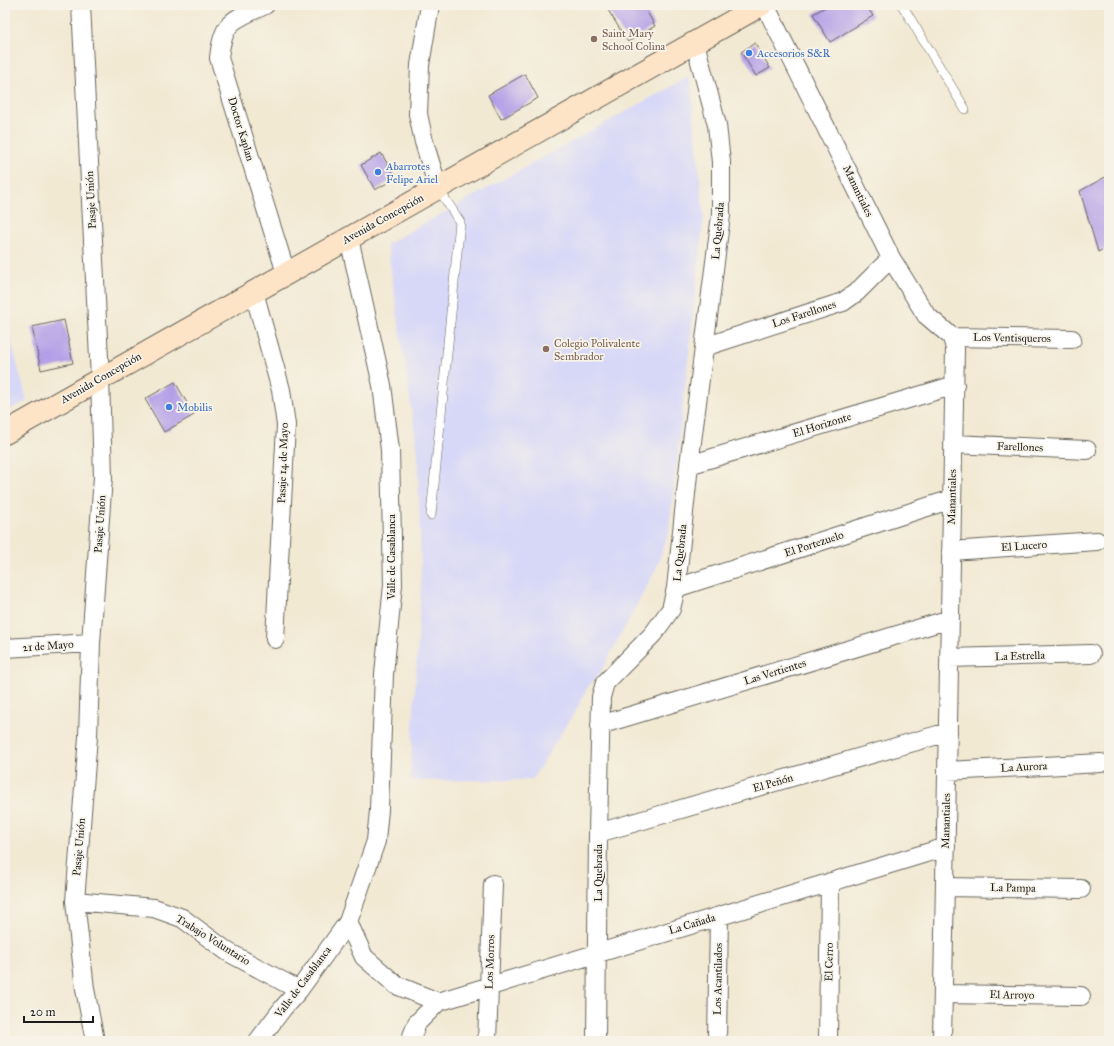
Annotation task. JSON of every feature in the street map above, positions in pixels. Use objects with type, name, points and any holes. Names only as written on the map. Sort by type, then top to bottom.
[{"type":"main road","name":"Avenida Concepción","points":[[5,433],[761,5]]},
{"type":"street","name":"Pasaje Unión","points":[[81,5],[100,378],[103,477],[91,643],[88,737],[75,901],[85,989],[95,1041]]},
{"type":"street","name":"Doctor Kaplan","points":[[265,5],[233,20],[225,30],[221,42],[219,58],[286,273]]},
{"type":"street","points":[[430,5],[420,65],[418,114],[424,142],[438,188]]},
{"type":"street","name":"Manantiales","points":[[765,5],[891,258],[926,315],[952,337],[956,349],[942,1041]]},
{"type":"street","name":"La Quebrada","points":[[596,1041],[601,697],[605,683],[654,634],[671,609],[676,588],[689,465],[721,215],[721,162],[717,125],[694,43]]},
{"type":"street","name":"Valle de Casablanca","points":[[258,1041],[299,990],[348,922],[376,841],[379,810],[384,674],[393,585],[390,450],[382,385],[350,238]]},
{"type":"street","name":"Los Farellones","points":[[704,346],[843,302],[857,292],[891,258]]},
{"type":"street","name":"Pasaje 14 de Mayo","points":[[254,292],[281,390],[286,425],[275,639]]},
{"type":"street","name":"Los Ventisqueros","points":[[952,337],[1072,339]]},
{"type":"street","name":"El Horizonte","points":[[689,465],[955,385]]},
{"type":"street","name":"Farellones","points":[[954,444],[1087,450]]},
{"type":"street","name":"El Portezuelo","points":[[676,588],[952,499]]},
{"type":"street","name":"El Lucero","points":[[951,551],[1097,541]]},
{"type":"street","name":"Las Vertientes","points":[[600,725],[950,619]]},
{"type":"street","name":"21 de Mayo","points":[[5,648],[91,643]]},
{"type":"street","name":"La Estrella","points":[[949,658],[1091,654]]},
{"type":"street","name":"El Peñón","points":[[598,833],[948,732]]},
{"type":"street","name":"La Aurora","points":[[947,771],[1101,763]]},
{"type":"street","name":"La Cañada","points":[[438,1002],[946,847]]},
{"type":"street","name":"El Cerro","points":[[828,1041],[830,882]]},
{"type":"street","name":"Los Morros","points":[[487,1041],[493,884]]},
{"type":"street","name":"La Pampa","points":[[945,887],[1081,889]]},
{"type":"street","name":"Trabajo Voluntario","points":[[75,901],[154,908],[182,918],[228,952],[299,990]]},
{"type":"street","name":"Los Acantilados","points":[[717,1041],[720,916]]},
{"type":"street","points":[[348,922],[364,957],[396,985],[438,1002],[417,1023],[410,1041]]},
{"type":"street","name":"El Arroyo","points":[[943,994],[1081,996]]},
{"type":"lane","points":[[902,5],[965,109]]},
{"type":"lane","points":[[431,515],[460,222],[438,188]]},
{"type":"shaded area","name":"Colegio Polivalente Sembrador","points":[[690,76],[704,217],[669,532],[656,569],[602,670],[588,687],[576,710],[532,780],[410,781],[421,583],[418,454],[387,244]]},
{"type":"shaded area","points":[[5,317],[27,401],[5,412]]},
{"type":"building","points":[[617,5],[643,5],[655,26],[628,42],[608,10]]},
{"type":"building","points":[[829,5],[866,5],[873,16],[830,42],[813,14]]},
{"type":"building","points":[[755,43],[770,68],[756,76],[741,52]]},
{"type":"building","points":[[525,74],[538,98],[501,119],[488,95]]},
{"type":"building","name":"Abarrotes Felipe Ariel","points":[[381,153],[396,178],[375,190],[361,165]]},
{"type":"building","points":[[1109,175],[1109,246],[1098,252],[1080,191]]},
{"type":"building","points":[[64,320],[73,363],[41,370],[32,327]]},
{"type":"building","name":"Mobilis","points":[[175,382],[194,415],[164,432],[145,399]]},
{"type":"place","name":"Saint Mary School Colina","points":[[594,39]]},
{"type":"place","name":"Accesorios S&R","points":[[749,53]]},
{"type":"place","name":"Abarrotes Felipe Ariel","points":[[378,172]]},
{"type":"place","name":"Colegio Polivalente Sembrador","points":[[546,349]]},
{"type":"place","name":"Mobilis","points":[[169,407]]}]
